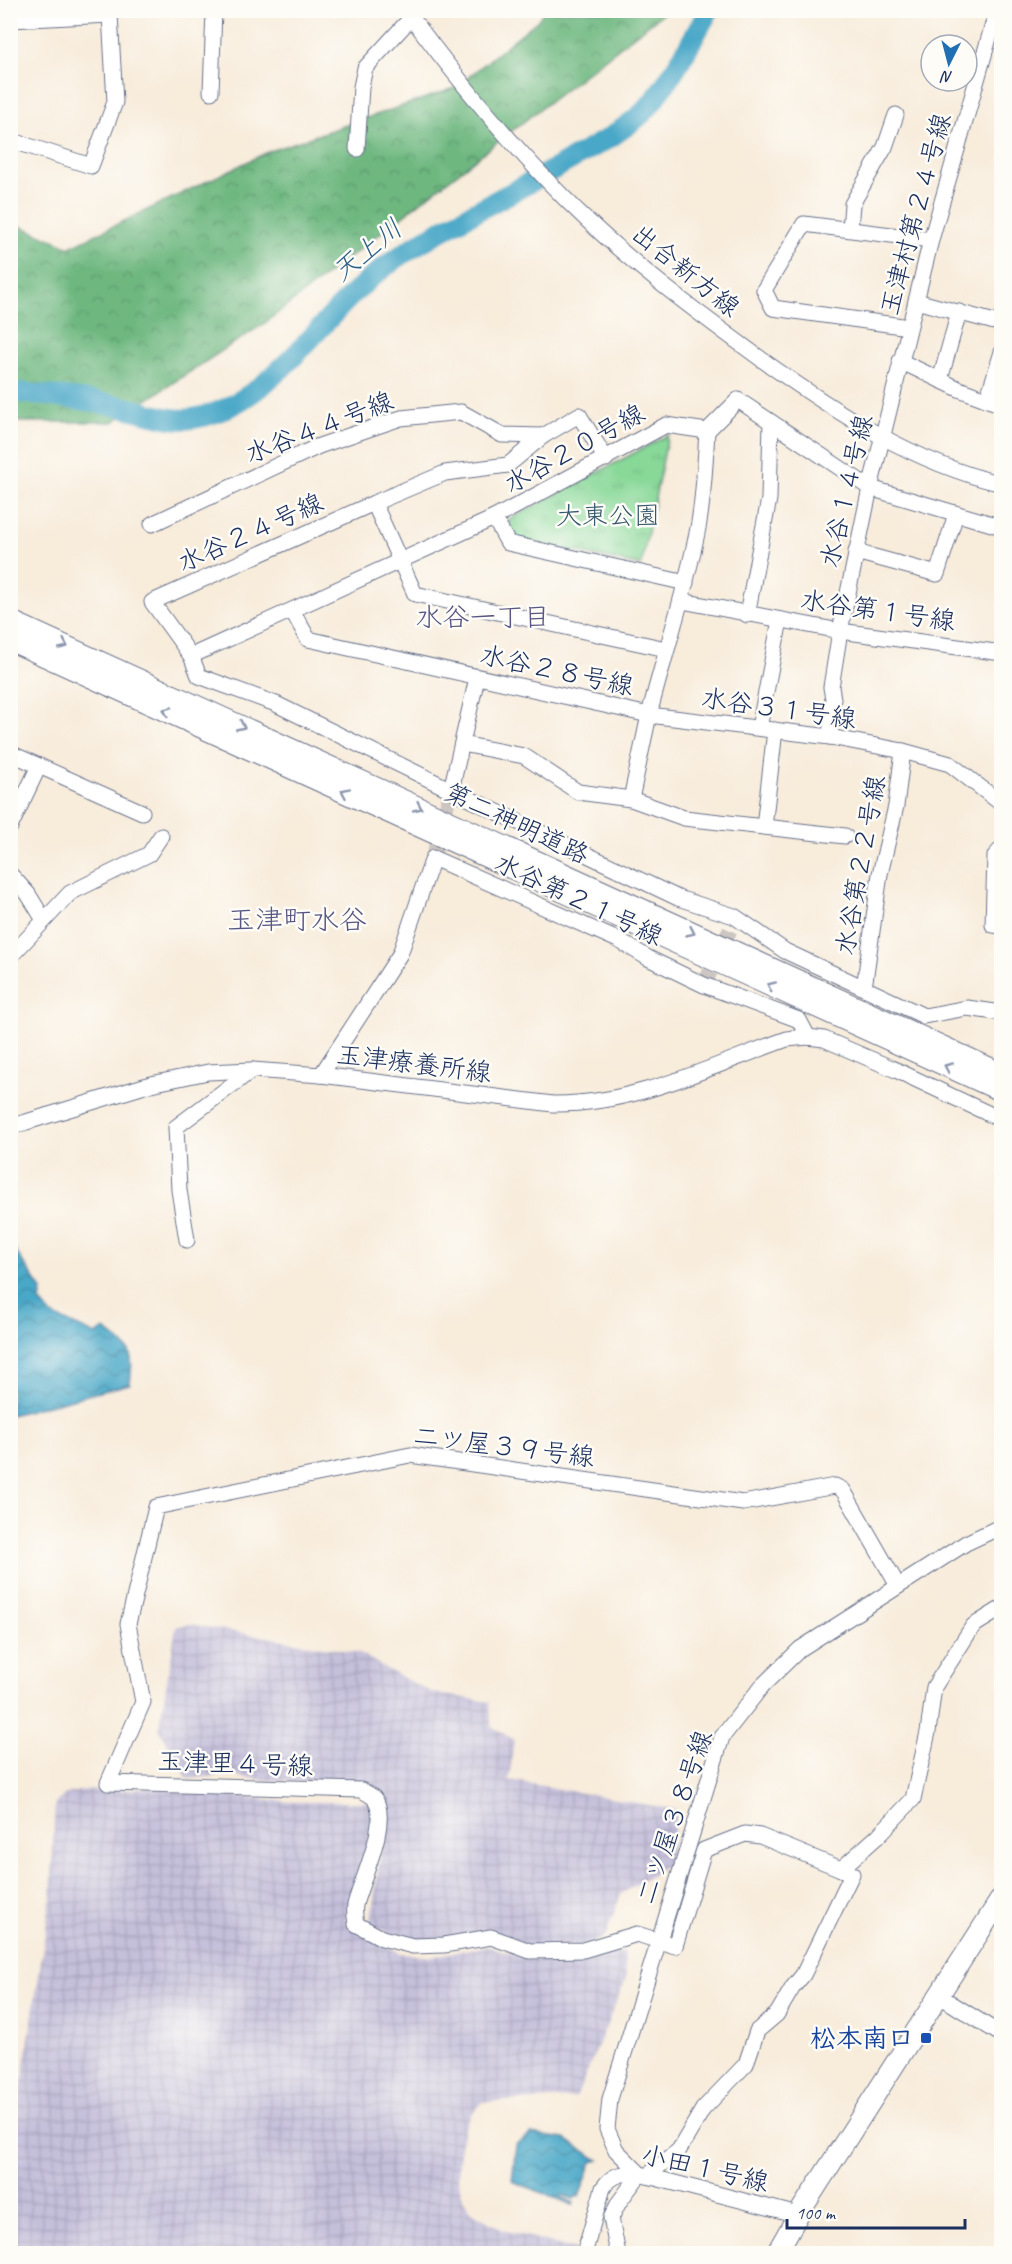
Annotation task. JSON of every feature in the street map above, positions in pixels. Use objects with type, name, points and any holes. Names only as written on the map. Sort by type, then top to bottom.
[{"type":"highway","name":"第二神明道路","points":[[10,621],[1002,1074]]},
{"type":"highway","name":"第二神明道路","points":[[10,640],[1002,1091]]},
{"type":"main road","points":[[776,2253],[1002,1897]]},
{"type":"street","points":[[10,140],[92,166],[115,102],[109,13],[10,20],[13,10]]},
{"type":"street","points":[[211,92],[214,10]]},
{"type":"street","name":"玉津村第２４号線","points":[[900,362],[931,240],[996,44],[997,10]]},
{"type":"street","points":[[357,149],[361,87],[365,68],[408,14]]},
{"type":"street","name":"出合新方線","points":[[408,14],[493,122],[575,208],[642,267],[724,332],[822,401],[883,438],[959,472],[1002,484]]},
{"type":"street","points":[[849,229],[852,204],[885,147],[896,115]]},
{"type":"street","points":[[909,327],[773,308],[764,290],[804,224],[931,240]]},
{"type":"street","points":[[916,301],[1002,324]]},
{"type":"street","points":[[940,380],[959,312]]},
{"type":"street","points":[[900,362],[994,402],[1002,352]]},
{"type":"street","name":"水谷１４号線","points":[[830,737],[833,699],[831,687],[840,631],[870,488],[900,362]]},
{"type":"street","points":[[707,431],[738,400],[870,488],[1002,527]]},
{"type":"street","name":"水谷４４号線","points":[[152,524],[319,446],[401,418],[461,412],[502,435],[543,436]]},
{"type":"street","points":[[606,459],[579,415],[543,436],[508,465],[445,473],[374,503],[415,594],[666,649]]},
{"type":"street","points":[[747,615],[769,499],[771,422]]},
{"type":"street","name":"水谷２０号線","points":[[190,656],[293,612],[494,518],[666,425],[707,431]]},
{"type":"street","name":"水谷２８号線","points":[[293,612],[308,639],[649,715],[666,649],[682,601],[699,526],[707,431]]},
{"type":"street","name":"水谷２４号線","points":[[374,503],[152,602],[190,656],[199,676],[276,704],[864,988]]},
{"type":"street","points":[[856,552],[937,574],[956,514]]},
{"type":"street","points":[[494,518],[508,543],[686,583]]},
{"type":"street","name":"水谷第１号線","points":[[682,601],[840,631],[1002,653]]},
{"type":"street","points":[[759,728],[780,621]]},
{"type":"street","points":[[451,790],[477,678]]},
{"type":"street","points":[[631,799],[649,715]]},
{"type":"street","name":"水谷３１号線","points":[[649,715],[830,737],[903,751],[950,765],[1002,804]]},
{"type":"street","points":[[764,827],[775,730]]},
{"type":"street","points":[[462,744],[524,756],[578,792],[631,799],[684,818],[845,836]]},
{"type":"street","name":"水谷第２２号線","points":[[864,988],[880,874],[896,806],[903,751]]},
{"type":"street","points":[[10,753],[142,812]]},
{"type":"street","points":[[10,827],[39,766]]},
{"type":"street","points":[[10,957],[70,893],[149,854],[161,836]]},
{"type":"street","points":[[1002,848],[995,856],[993,925],[1002,926]]},
{"type":"street","name":"水谷第２１号線","points":[[321,1075],[400,954],[433,858],[620,941],[648,958],[704,985],[799,1020],[808,1037]]},
{"type":"street","points":[[10,874],[28,894],[44,920]]},
{"type":"street","points":[[864,988],[924,1016],[967,1008],[1002,1013]]},
{"type":"street","name":"玉津療養所線","points":[[10,1127],[151,1084],[208,1072],[252,1070],[321,1075],[554,1104],[581,1104],[634,1095],[788,1040],[808,1037],[824,1039],[1002,1120]]},
{"type":"street","points":[[187,1240],[179,1190],[176,1127],[252,1070]]},
{"type":"street","name":"二ツ屋３９号線","points":[[108,1783],[143,1702],[128,1624],[156,1507],[410,1455],[743,1503],[835,1486],[843,1490],[898,1586]]},
{"type":"street","name":"二ツ屋３８号線","points":[[644,2175],[616,2150],[608,2128],[610,2099],[722,1737],[762,1686],[800,1649],[966,1543],[1002,1526]]},
{"type":"street","points":[[841,1869],[878,1836],[913,1799],[928,1732],[934,1687],[973,1626],[1002,1608]]},
{"type":"street","name":"玉津里４号線","points":[[108,1783],[361,1790],[374,1798],[378,1807],[378,1820],[376,1845],[354,1907],[356,1924],[382,1938],[413,1946],[444,1945],[491,1937],[530,1951],[584,1950],[637,1935],[658,1941]]},
{"type":"street","points":[[618,2253],[611,2218],[619,2202],[644,2175],[679,2150],[703,2109],[746,2064],[757,2031],[777,2014],[793,1986],[803,1975],[852,1874],[760,1836],[745,1834],[724,1841],[704,1850],[675,1946],[658,1941]]},
{"type":"street","points":[[938,1995],[1002,2035]]},
{"type":"street","name":"小田１号線","points":[[584,2253],[599,2199],[609,2180],[625,2173],[644,2175],[798,2215]]},
{"type":"shaded area","points":[[188,1624],[360,1653],[433,1693],[490,1702],[491,1726],[514,1740],[509,1780],[677,1810],[669,1864],[621,1894],[605,1937],[588,1945],[526,1947],[488,1936],[427,1942],[395,1937],[370,1924],[388,1808],[380,1793],[363,1784],[263,1780],[226,1775],[188,1779],[159,1729],[176,1627]]},
{"type":"shaded area","points":[[160,1788],[290,1802],[374,1802],[371,1841],[351,1893],[346,1923],[400,1953],[428,1957],[487,1946],[530,1959],[624,1952],[626,1979],[576,2098],[483,2102],[472,2113],[464,2128],[460,2147],[458,2181],[463,2198],[473,2213],[503,2230],[577,2250],[576,2253],[11,2254],[11,2155],[51,1895],[55,1804],[64,1795],[78,1791]]},
{"type":"green space","points":[[544,11],[666,11],[265,323],[113,422],[11,422],[10,222],[70,247],[270,151],[455,88],[538,20]]},
{"type":"green space","name":"大東公園","points":[[668,435],[641,566],[515,538],[508,520]]},
{"type":"water","points":[[10,1249],[14,1249],[42,1290],[40,1301],[52,1315],[96,1335],[104,1329],[126,1347],[132,1364],[130,1384],[11,1415]]},
{"type":"water","points":[[531,2134],[565,2139],[599,2160],[592,2162],[579,2197],[576,2196],[574,2199],[562,2195],[561,2197],[574,2203],[573,2205],[512,2181],[516,2144]]},
{"type":"waterway","name":"天上川","points":[[14,392],[88,401],[167,418],[182,419],[214,413],[237,402],[280,369],[355,292],[407,251],[611,137],[637,118],[646,110],[666,82],[709,10]]},
{"type":"tunnel","points":[[433,858],[451,790]]},
{"type":"tunnel","points":[[704,985],[730,930]]},
{"type":"place","name":"松本南口","points":[[926,2038]]},
{"type":"district","name":"水谷一丁目","points":[[483,617]]},
{"type":"district","name":"玉津町水谷","points":[[297,919]]}]
